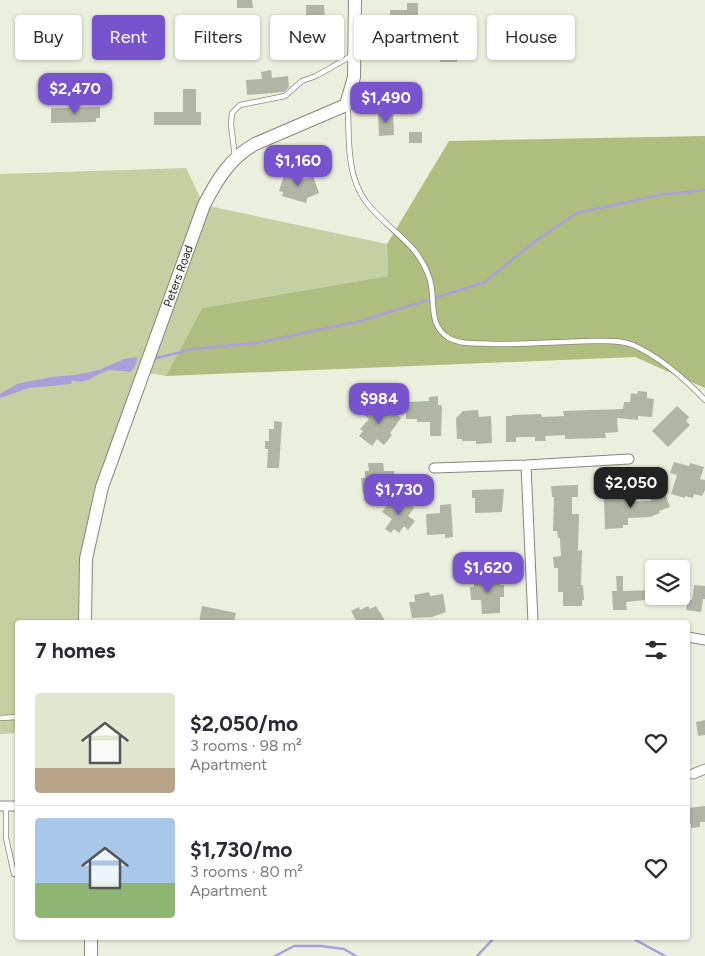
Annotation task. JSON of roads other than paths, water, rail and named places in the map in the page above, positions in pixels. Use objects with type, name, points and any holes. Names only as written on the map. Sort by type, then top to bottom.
[{"type":"street","points":[[355,15],[356,0]]},
{"type":"street","points":[[346,106],[354,77],[354,60]]},
{"type":"street","name":"Peters Road","points":[[85,620],[86,559],[102,487],[204,205],[216,182],[243,150],[346,106]]},
{"type":"street","points":[[434,468],[629,460]]},
{"type":"street","points":[[526,465],[532,620]]},
{"type":"street","points":[[690,637],[705,640]]},
{"type":"street","points":[[693,774],[705,770]]},
{"type":"street","points":[[91,940],[91,956]]},
{"type":"lane","points":[[235,158],[231,125],[232,113],[240,105],[285,96],[302,81],[316,76],[354,54]]},
{"type":"lane","points":[[346,106],[353,174],[358,188],[366,202],[417,254],[430,280],[434,321],[450,339],[467,343],[500,344],[618,341],[632,345],[656,358],[689,383],[705,400]]},
{"type":"lane","points":[[0,718],[15,718]]},
{"type":"lane","points":[[3,806],[6,838],[14,874]]},
{"type":"lane","points":[[0,840],[6,838]]},
{"type":"waterway","points":[[153,359],[193,349],[256,343],[361,321],[485,282],[534,242],[577,213],[660,195],[705,190]]},
{"type":"waterway","points":[[477,956],[492,940]]},
{"type":"waterway","points":[[636,940],[665,956]]},
{"type":"waterway","points":[[275,956],[294,946],[321,946],[344,949],[356,956]]}]
